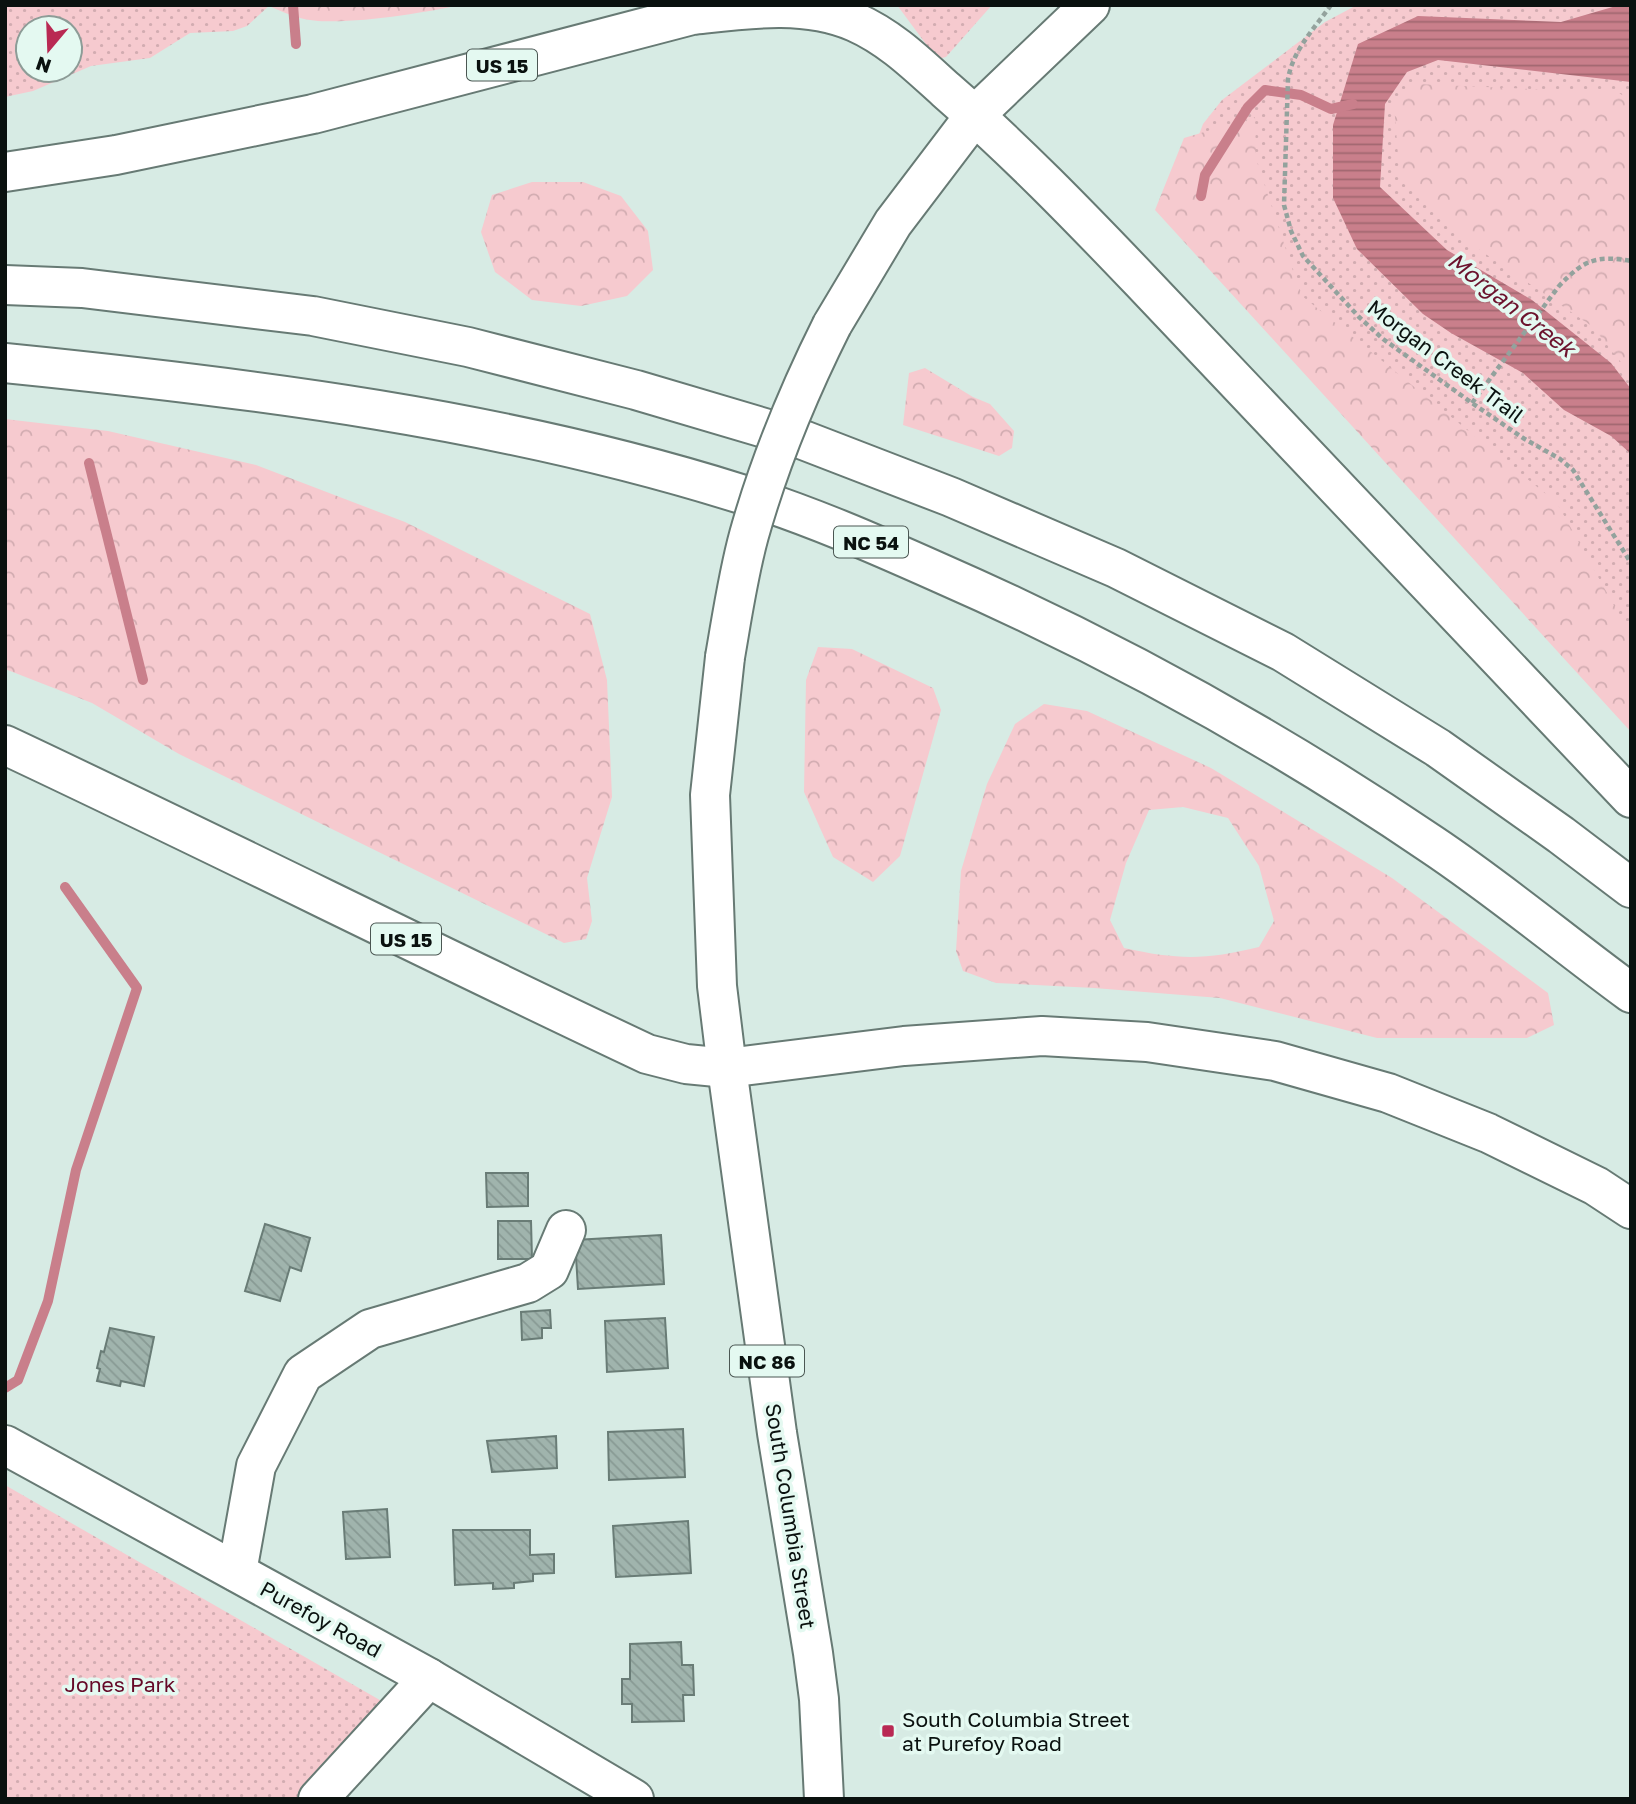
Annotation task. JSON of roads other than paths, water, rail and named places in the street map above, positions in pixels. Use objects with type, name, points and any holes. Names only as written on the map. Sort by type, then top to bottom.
[{"type":"main road","name":"South Columbia Street","points":[[824,1799],[819,1699],[777,1433],[718,986],[710,794],[725,657],[748,537],[773,458],[798,393],[832,324],[893,223],[975,114],[1090,5]]},
{"type":"main road","points":[[702,10],[792,8],[832,14],[853,21],[895,45],[1045,179],[1631,798]]},
{"type":"main road","name":"US 15","points":[[5,172],[116,155],[313,114],[702,10]]},
{"type":"main road","points":[[5,285],[82,288],[313,316],[468,347],[636,390],[798,438],[951,497],[1116,568],[1283,652],[1449,756],[1631,888]]},
{"type":"main road","name":"NC 54","points":[[5,363],[181,381],[366,408],[582,450],[742,494],[846,531],[1034,614],[1251,729],[1433,845],[1631,993]]},
{"type":"main road","name":"US 15","points":[[5,745],[232,852],[463,968],[647,1054],[686,1064],[727,1068]]},
{"type":"main road","points":[[727,1068],[904,1046],[1042,1036],[1147,1042],[1275,1061],[1388,1093],[1488,1133],[1596,1186],[1631,1209]]},
{"type":"main road","points":[[237,1572],[256,1466],[303,1374],[370,1329],[528,1283],[549,1270],[566,1230]]},
{"type":"main road","name":"Purefoy Road","points":[[5,1445],[429,1678],[634,1799]]},
{"type":"main road","points":[[318,1799],[429,1678]]},
{"type":"water","name":"Morgan Creek","points":[[1616,6],[1631,6],[1631,82],[1438,60],[1407,72],[1385,104],[1380,187],[1447,250],[1532,300],[1611,363],[1631,389],[1631,454],[1611,436],[1564,410],[1523,373],[1451,333],[1423,314],[1357,249],[1333,198],[1333,125],[1358,44],[1418,16],[1561,22]]},
{"type":"waterway","points":[[293,5],[296,44]]},
{"type":"waterway","points":[[1201,196],[1205,175],[1248,107],[1265,90],[1301,95],[1331,109],[1353,104]]},
{"type":"waterway","points":[[89,463],[143,680]]},
{"type":"waterway","points":[[5,1388],[18,1380],[48,1301],[76,1170],[137,988],[65,887]]},
{"type":"place","name":"South Columbia Street at Purefoy Road","points":[[888,1731]]},
{"type":"park label","name":"Jones Park","points":[[120,1684]]}]
